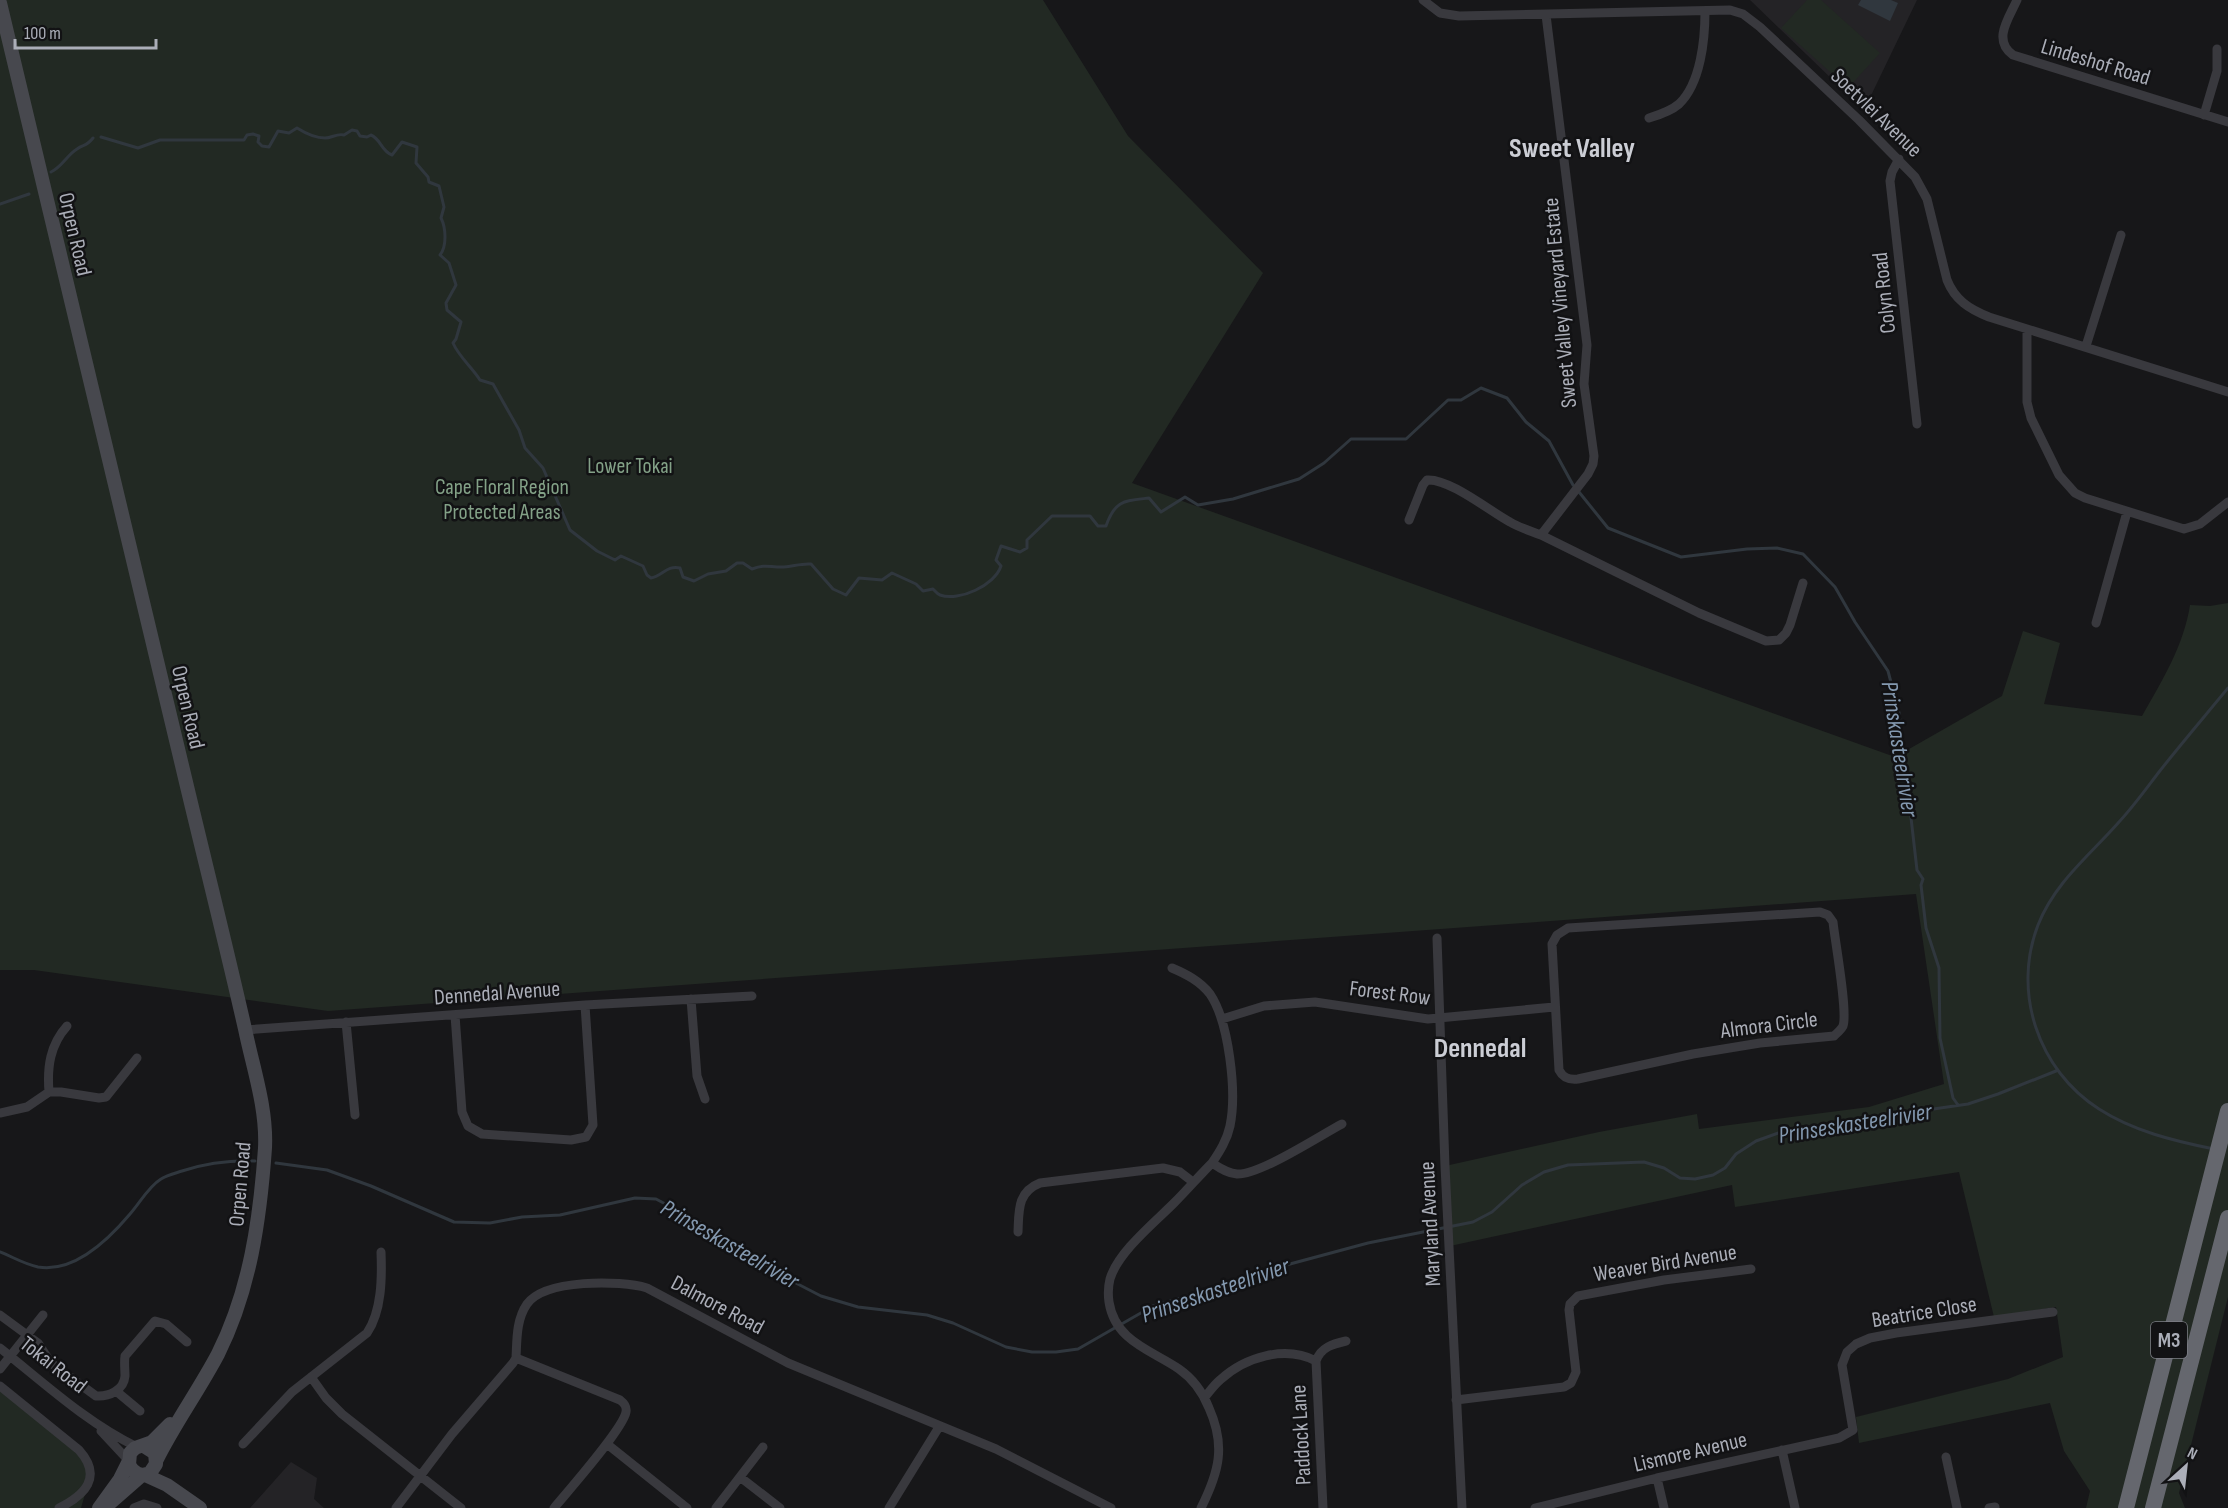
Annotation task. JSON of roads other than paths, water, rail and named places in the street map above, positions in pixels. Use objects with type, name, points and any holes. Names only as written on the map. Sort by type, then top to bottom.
[{"type":"highway","name":"M3","points":[[2126,1508],[2227,1116]]},
{"type":"highway","name":"M3","points":[[2153,1508],[2228,1218]]},
{"type":"main road","name":"Orpen Road","points":[[0,3],[260,1092],[265,1134],[258,1219],[247,1280],[233,1320],[204,1379],[182,1412],[157,1460]]},
{"type":"main road","name":"Orpen Road","points":[[141,1447],[159,1436],[182,1412]]},
{"type":"main road","points":[[99,1508],[120,1479],[132,1451],[141,1447],[153,1450],[157,1460],[201,1508]]},
{"type":"main road","points":[[104,1508],[152,1471],[157,1460]]},
{"type":"main road","points":[[128,1461],[134,1472],[167,1485],[201,1508]]},
{"type":"street","name":"Soetvlei Avenue","points":[[1423,0],[1431,8],[1449,16],[1705,11],[1735,11],[1743,14],[1899,159],[1915,177],[1927,199],[1947,280],[1952,291],[1964,304],[1975,311],[2027,329],[2228,392]]},
{"type":"street","name":"Lindeshof Road","points":[[2017,0],[2002,33],[2005,47],[2013,56],[2228,123]]},
{"type":"street","points":[[1649,118],[1678,105],[1687,94],[1705,42],[1705,11]]},
{"type":"street","name":"Sweet Valley Vineyard Estate","points":[[1541,535],[1588,474],[1594,456],[1584,384],[1587,345],[1546,15]]},
{"type":"street","points":[[2204,115],[2217,71],[2217,49]]},
{"type":"street","name":"Colyn Road","points":[[1899,159],[1890,181],[1917,424]]},
{"type":"street","points":[[2086,346],[2121,235]]},
{"type":"street","points":[[2027,329],[2028,409],[2059,475],[2075,493],[2184,529],[2200,524],[2228,502]]},
{"type":"street","points":[[1409,520],[1423,485],[1427,480],[1434,479],[1467,495],[1510,522],[1699,613],[1766,641],[1779,640],[1786,633],[1803,583]]},
{"type":"street","points":[[2096,623],[2127,512]]},
{"type":"street","name":"Almora Circle","points":[[1820,912],[1828,915],[1833,922],[1844,1019],[1839,1031],[1833,1036],[1760,1043],[1693,1054],[1572,1080],[1562,1075],[1559,1070],[1554,1007],[1552,944],[1557,935],[1568,928],[1820,912]]},
{"type":"street","name":"Maryland Avenue","points":[[1437,938],[1462,1508]]},
{"type":"street","points":[[1172,968],[1200,983],[1209,993],[1222,1018],[1230,1066],[1232,1109],[1221,1151],[1126,1253],[1110,1279],[1109,1300],[1115,1320],[1125,1336],[1180,1370],[1204,1397],[1219,1435],[1220,1450],[1211,1488],[1201,1508]]},
{"type":"street","name":"Dennedal Avenue","points":[[245,1030],[585,1005],[752,996]]},
{"type":"street","points":[[691,999],[697,1076],[705,1099]]},
{"type":"street","name":"Forest Row","points":[[1222,1018],[1264,1006],[1315,1002],[1428,1019],[1554,1007]]},
{"type":"street","points":[[455,1015],[462,1112],[468,1126],[482,1134],[571,1140],[586,1137],[593,1125],[585,1005]]},
{"type":"street","points":[[346,1022],[355,1115]]},
{"type":"street","points":[[49,1092],[49,1071],[53,1047],[66,1026]]},
{"type":"street","points":[[0,1113],[27,1107],[49,1092],[106,1097],[137,1058]]},
{"type":"street","points":[[1212,1163],[1227,1172],[1241,1174],[1263,1167],[1342,1124]]},
{"type":"street","points":[[1018,1232],[1019,1211],[1023,1196],[1032,1186],[1163,1168],[1180,1172],[1193,1182]]},
{"type":"street","points":[[243,1444],[292,1392],[360,1340],[371,1327],[377,1307],[381,1252]]},
{"type":"street","name":"Weaver Bird Avenue","points":[[1456,1400],[1564,1387],[1571,1383],[1576,1372],[1569,1310],[1570,1304],[1578,1296],[1664,1280],[1751,1269]]},
{"type":"street","name":"Dalmore Road","points":[[516,1358],[519,1320],[528,1302],[533,1298],[541,1293],[576,1284],[628,1283],[662,1295],[788,1363],[996,1449],[1111,1508]]},
{"type":"street","name":"Beatrice Close","points":[[1853,1430],[1842,1365],[1847,1352],[1856,1344],[1870,1338],[1896,1333],[2053,1312]]},
{"type":"street","points":[[0,1315],[38,1343],[51,1362],[92,1395],[105,1396],[116,1391],[125,1378],[125,1356],[152,1322],[161,1321],[187,1342]]},
{"type":"street","points":[[0,1369],[43,1315]]},
{"type":"street","name":"Paddock Lane","points":[[1323,1508],[1316,1360],[1325,1348],[1346,1341]]},
{"type":"street","name":"Tokai Road","points":[[0,1348],[82,1413],[111,1433],[141,1447]]},
{"type":"street","name":"Paddock Lane","points":[[1204,1397],[1221,1379],[1257,1358],[1297,1354],[1316,1360]]},
{"type":"street","points":[[396,1508],[419,1475],[516,1358],[623,1403],[626,1412],[606,1444],[554,1508]]},
{"type":"street","points":[[311,1377],[334,1407],[461,1508]]},
{"type":"street","points":[[0,1386],[79,1450],[89,1462],[90,1478],[85,1490],[59,1508]]},
{"type":"street","points":[[116,1391],[140,1411]]},
{"type":"street","name":"Tokai Road","points":[[82,1413],[128,1461]]},
{"type":"street","points":[[889,1508],[939,1427]]},
{"type":"street","name":"Lismore Avenue","points":[[1535,1508],[1552,1506],[1657,1478],[1839,1438],[1853,1430]]},
{"type":"street","points":[[606,1444],[687,1508]]},
{"type":"street","points":[[716,1508],[763,1447]]},
{"type":"street","points":[[1782,1450],[1795,1508]]},
{"type":"street","points":[[1946,1457],[1957,1508]]},
{"type":"street","points":[[740,1477],[780,1508]]},
{"type":"street","points":[[1657,1478],[1664,1508]]},
{"type":"street","points":[[134,1507],[144,1503],[157,1508]]},
{"type":"waterway","name":"Prinskasteelrivier","points":[[101,137],[138,148],[160,140],[244,140],[247,135],[253,134],[259,136],[258,142],[262,146],[269,147],[278,131],[289,133],[297,128],[313,136],[325,138],[344,135],[352,130],[357,131],[360,136],[371,135],[377,139],[385,151],[392,155],[402,142],[417,147],[416,163],[428,177],[429,182],[439,186],[444,207],[441,218],[445,242],[440,255],[449,263],[456,285],[446,303],[447,310],[461,322],[453,343],[480,380],[493,384],[519,430],[525,448],[543,468],[570,530],[597,551],[615,560],[621,556],[643,566],[651,578],[675,567],[680,568],[683,577],[694,581],[708,574],[726,571],[737,563],[743,563],[752,569],[764,566],[785,567],[811,564],[833,589],[846,595],[859,578],[882,580],[892,573],[916,584],[923,591],[933,589],[940,595],[948,597],[966,594],[992,580],[1001,566],[996,560],[1001,546],[1020,552],[1027,548],[1027,540],[1052,516],[1090,516],[1098,526],[1106,526],[1113,511],[1127,501],[1149,498],[1161,512],[1185,497],[1198,505],[1233,499],[1299,479],[1324,463],[1351,439],[1406,439],[1448,400],[1461,400],[1481,388],[1507,398],[1526,422],[1549,441],[1573,485]]},
{"type":"waterway","name":"Prinskasteelrivier","points":[[51,172],[79,147],[87,144],[93,138]]},
{"type":"waterway","name":"Prinskasteelrivier","points":[[0,204],[29,194]]},
{"type":"waterway","name":"Prinskasteelrivier","points":[[1579,492],[1608,528],[1681,557],[1747,549],[1777,548],[1803,554],[1835,587],[1888,671],[1899,713],[1917,870],[1923,879],[1921,885],[1926,928],[1939,968],[1940,1038],[1953,1098],[1958,1105]]},
{"type":"waterway","points":[[2214,1149],[2169,1139],[2140,1129],[2112,1117],[2078,1093],[2060,1073],[2046,1051],[2036,1028],[2030,1002],[2028,977],[2031,951],[2038,925],[2054,895],[2063,882],[2129,810],[2228,688]]},
{"type":"waterway","name":"Prinseskasteelrivier","points":[[276,1163],[327,1170],[371,1186],[454,1222],[490,1223],[522,1217],[560,1215],[635,1198],[656,1199],[701,1223],[727,1242],[821,1296],[858,1307],[927,1315],[953,1323],[1006,1347],[1032,1352],[1056,1352],[1078,1349],[1153,1306],[1253,1274],[1368,1243],[1473,1222],[1492,1212],[1522,1185],[1544,1172],[1568,1165],[1644,1162],[1664,1168],[1680,1178],[1695,1179],[1713,1175],[1725,1168],[1736,1154],[1756,1141],[1781,1132],[1845,1126],[1906,1113],[1968,1104],[2056,1071]]},
{"type":"waterway","name":"Prinseskasteelrivier","points":[[0,1252],[38,1267],[65,1265],[90,1252],[112,1234],[152,1186],[163,1178],[209,1164],[255,1161]]},
{"type":"district","name":"Sweet Valley","points":[[1572,147]]},
{"type":"district","name":"Dennedal","points":[[1480,1047]]},
{"type":"park label","name":"Lower Tokai","points":[[630,465]]},
{"type":"park label","name":"Cape Floral Region Protected Areas","points":[[502,498]]}]
